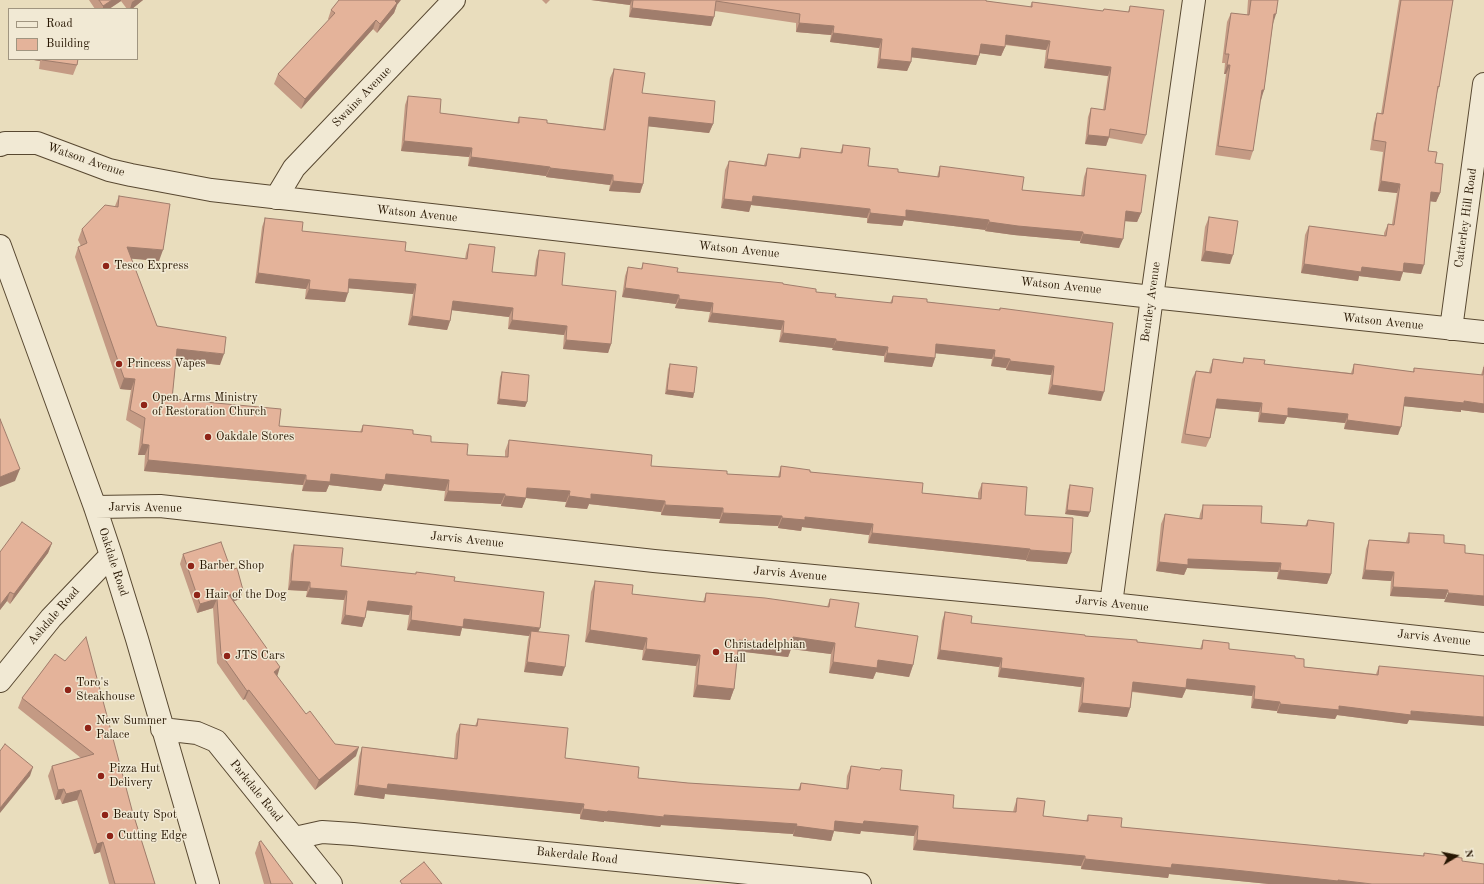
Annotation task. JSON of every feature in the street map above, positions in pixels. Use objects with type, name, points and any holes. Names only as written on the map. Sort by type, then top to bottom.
[{"type":"street","name":"Swains Avenue","points":[[276,198],[294,168],[454,0]]},
{"type":"street","name":"Bentley Avenue","points":[[1111,604],[1194,0]]},
{"type":"street","name":"Catterley Hill Road","points":[[1451,329],[1484,84]]},
{"type":"street","name":"Watson Avenue","points":[[0,145],[5,143],[37,143],[109,170],[131,176],[211,190],[1152,297],[1484,332]]},
{"type":"street","name":"Oakdale Road","points":[[0,246],[111,555],[208,884]]},
{"type":"street","name":"Jarvis Avenue","points":[[95,507],[160,506],[654,561],[1111,604],[1484,644]]},
{"type":"street","name":"Ashdale Road","points":[[0,681],[51,618],[111,555]]},
{"type":"street","name":"Parkdale Road","points":[[162,729],[197,733],[216,741],[331,884]]},
{"type":"street","name":"Bakerdale Road","points":[[295,838],[322,832],[353,834],[860,884]]},
{"type":"building","points":[[99,0],[112,0],[103,6]]},
{"type":"building","points":[[339,0],[396,0],[395,1],[397,3],[380,24],[376,20],[305,99],[278,74],[335,13],[331,10]]},
{"type":"building","points":[[633,0],[986,0],[1032,7],[1032,2],[1103,11],[1104,9],[1129,12],[1130,6],[1164,10],[1146,135],[1110,129],[1109,137],[1088,135],[1091,108],[1105,110],[1111,67],[1047,59],[1050,41],[1006,35],[1005,47],[981,44],[979,56],[912,48],[911,62],[880,59],[882,39],[833,33],[834,26],[799,23],[800,14],[716,1],[714,17],[632,8]]},
{"type":"building","points":[[1251,0],[1278,0],[1276,14],[1274,14],[1264,90],[1262,90],[1253,151],[1218,146],[1230,65],[1227,65],[1229,54],[1225,54],[1231,13],[1249,15]]},
{"type":"building","points":[[1401,0],[1453,0],[1428,151],[1437,152],[1435,163],[1443,164],[1440,193],[1431,192],[1424,265],[1404,263],[1403,272],[1362,267],[1361,272],[1304,264],[1309,226],[1386,236],[1388,224],[1394,225],[1400,184],[1381,181],[1386,142],[1373,140],[1377,113],[1383,114]]},
{"type":"building","points":[[42,60],[78,60],[77,65]]},
{"type":"building","points":[[614,69],[645,73],[642,93],[715,101],[713,124],[649,117],[643,184],[613,181],[613,175],[471,157],[472,148],[404,141],[408,96],[441,99],[440,113],[519,123],[519,117],[547,120],[547,123],[605,130]]},
{"type":"building","points":[[843,145],[870,148],[868,166],[898,169],[898,172],[939,177],[940,166],[1024,177],[1022,190],[1084,196],[1087,168],[1146,175],[1141,213],[1126,211],[1123,239],[1083,234],[1083,232],[1018,226],[989,222],[989,220],[906,210],[906,217],[870,213],[870,209],[753,196],[752,202],[724,199],[729,161],[766,166],[768,154],[800,158],[801,148],[842,153]]},
{"type":"building","points":[[119,196],[170,204],[163,250],[127,247],[157,326],[226,337],[224,354],[177,349],[172,399],[281,409],[279,426],[362,432],[363,425],[413,430],[413,434],[431,436],[431,442],[468,444],[467,455],[508,457],[509,440],[652,455],[651,466],[727,471],[727,474],[780,477],[781,466],[810,470],[810,472],[923,483],[922,493],[981,499],[982,483],[1027,487],[1025,515],[1073,518],[1071,553],[872,533],[873,524],[805,517],[805,520],[782,518],[782,516],[723,513],[723,508],[665,505],[665,501],[591,494],[591,499],[569,496],[570,491],[527,488],[526,498],[505,496],[505,494],[448,491],[449,480],[386,474],[385,480],[331,474],[330,482],[306,480],[306,475],[148,460],[149,445],[142,444],[145,418],[130,410],[135,379],[124,378],[78,247],[87,243],[82,229],[105,205],[118,207]]},
{"type":"building","points":[[1209,217],[1238,221],[1233,255],[1205,251]]},
{"type":"building","points":[[265,218],[303,222],[302,231],[406,242],[405,251],[467,259],[469,244],[495,247],[492,272],[536,276],[539,250],[565,253],[562,285],[616,291],[611,344],[566,340],[567,326],[512,320],[513,308],[453,301],[450,321],[412,316],[416,284],[349,279],[348,293],[309,289],[310,280],[258,273]]},
{"type":"building","points":[[643,263],[678,268],[677,272],[783,283],[816,289],[816,292],[836,294],[835,297],[892,303],[893,296],[927,299],[927,302],[1000,310],[1000,308],[1113,323],[1104,392],[1052,385],[1054,366],[1010,361],[1010,359],[994,357],[995,350],[936,344],[935,358],[887,353],[888,347],[783,333],[784,321],[712,313],[713,303],[679,299],[679,295],[625,288],[628,267],[642,269]]},
{"type":"building","points":[[1244,358],[1265,360],[1264,364],[1353,374],[1354,364],[1414,372],[1414,368],[1483,375],[1484,367],[1484,404],[1464,401],[1464,403],[1405,397],[1401,427],[1347,420],[1348,414],[1288,408],[1288,416],[1261,413],[1262,403],[1217,399],[1210,438],[1185,434],[1196,371],[1211,373],[1213,359],[1243,363]]},
{"type":"building","points":[[670,364],[697,367],[694,393],[667,390]]},
{"type":"building","points":[[502,372],[529,375],[527,402],[499,399]]},
{"type":"building","points":[[0,419],[20,469],[0,477]]},
{"type":"building","points":[[1070,485],[1093,488],[1090,512],[1067,510]]},
{"type":"building","points":[[1203,505],[1262,506],[1261,523],[1307,526],[1308,520],[1334,523],[1331,574],[1280,570],[1281,563],[1188,559],[1188,565],[1159,562],[1165,514],[1202,519]]},
{"type":"building","points":[[22,522],[52,543],[14,594],[10,592],[0,605],[0,552]]},
{"type":"building","points":[[1409,533],[1444,535],[1444,543],[1465,545],[1465,553],[1484,555],[1484,596],[1448,593],[1448,590],[1393,587],[1394,572],[1365,570],[1369,540],[1409,543]]},
{"type":"building","points":[[221,542],[231,570],[237,568],[243,590],[229,595],[280,667],[274,672],[306,714],[310,711],[335,744],[359,747],[319,780],[249,690],[247,691],[221,654],[217,599],[200,604],[183,554]]},
{"type":"building","points":[[294,545],[343,548],[341,566],[416,574],[416,572],[455,577],[454,581],[544,592],[540,628],[464,619],[463,627],[411,620],[412,606],[368,601],[365,618],[345,615],[347,591],[310,588],[310,582],[291,581]]},
{"type":"building","points":[[595,581],[633,585],[632,594],[705,602],[706,593],[765,598],[829,607],[830,599],[859,603],[855,627],[918,636],[913,665],[878,660],[877,668],[833,662],[835,643],[793,637],[792,646],[739,640],[734,689],[697,685],[700,655],[646,649],[647,638],[590,630]]},
{"type":"building","points":[[945,612],[972,616],[971,623],[1085,636],[1137,640],[1137,642],[1202,649],[1203,640],[1229,643],[1229,649],[1295,656],[1295,658],[1304,659],[1304,667],[1378,675],[1379,666],[1484,676],[1484,717],[1411,711],[1411,715],[1339,706],[1339,710],[1280,704],[1280,702],[1254,699],[1255,686],[1187,679],[1186,688],[1133,682],[1130,708],[1082,703],[1084,678],[1001,668],[1002,658],[940,650]]},
{"type":"building","points":[[531,631],[569,635],[565,667],[527,662]]},
{"type":"building","points":[[86,637],[132,810],[155,884],[115,884],[103,842],[97,844],[81,790],[66,794],[64,789],[58,790],[52,766],[94,754],[22,698],[55,654],[65,661]]},
{"type":"building","points":[[478,719],[568,728],[565,758],[639,767],[638,778],[688,783],[800,790],[801,783],[848,789],[851,766],[880,770],[881,768],[902,770],[900,790],[954,795],[953,808],[1016,812],[1017,798],[1045,801],[1043,816],[1088,821],[1088,815],[1122,818],[1121,827],[1424,856],[1424,853],[1462,858],[1462,861],[1484,864],[1484,884],[1372,884],[1172,864],[1171,868],[1085,859],[1085,856],[917,840],[918,826],[864,821],[863,824],[835,821],[834,831],[796,826],[797,824],[664,815],[664,817],[607,812],[583,809],[584,804],[388,784],[387,789],[358,785],[362,747],[457,759],[460,724],[477,726]]},
{"type":"building","points":[[5,744],[33,767],[0,808],[0,751]]},
{"type":"building","points":[[261,841],[293,884],[271,884],[259,842]]},
{"type":"building","points":[[424,862],[442,884],[402,884],[400,881]]},
{"type":"place","name":"Tesco Express","points":[[106,266]]},
{"type":"place","name":"Princess Vapes","points":[[119,364]]},
{"type":"place","name":"Open Arms Ministry of Restoration Church","points":[[144,405]]},
{"type":"place","name":"Oakdale Stores","points":[[208,437]]},
{"type":"place","name":"Barber Shop","points":[[191,566]]},
{"type":"place","name":"Hair of the Dog","points":[[197,595]]},
{"type":"place","name":"Christadelphian Hall","points":[[716,652]]},
{"type":"place","name":"JTS Cars","points":[[227,656]]},
{"type":"place","name":"Toro's Steakhouse","points":[[68,690]]},
{"type":"place","name":"New Summer Palace","points":[[88,728]]},
{"type":"place","name":"Pizza Hut Delivery","points":[[101,776]]},
{"type":"place","name":"Beauty Spot","points":[[105,815]]},
{"type":"place","name":"Cutting Edge","points":[[110,836]]}]
